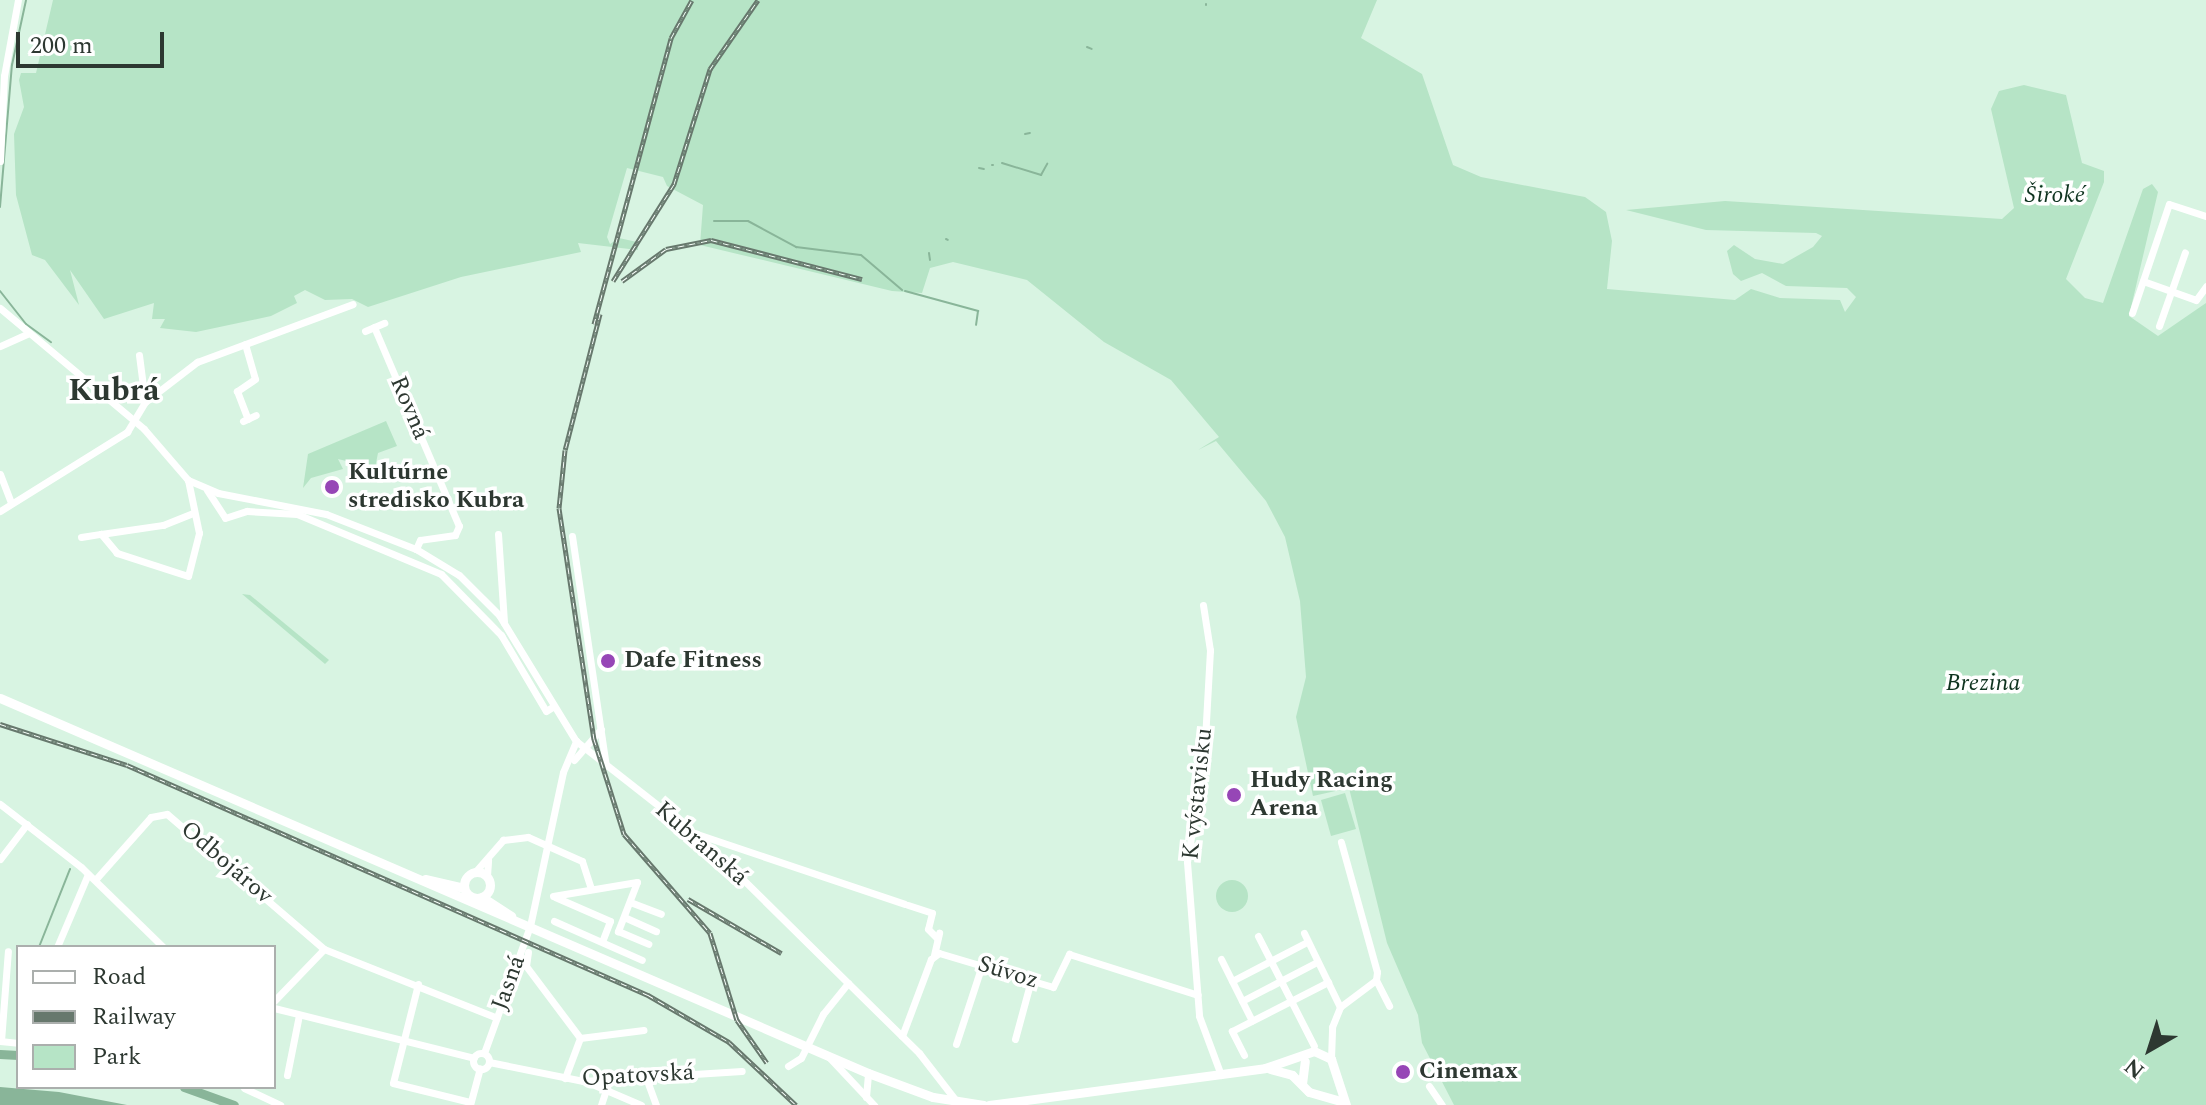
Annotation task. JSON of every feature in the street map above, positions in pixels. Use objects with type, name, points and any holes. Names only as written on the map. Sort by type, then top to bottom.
[{"type":"main road","points":[[0,698],[868,1073],[958,1103],[983,1105]]},
{"type":"main road","points":[[465,883],[475,872],[487,876],[486,893]]},
{"type":"main road","points":[[410,875],[465,883],[486,893],[525,925]]},
{"type":"main road","points":[[1273,1068],[1321,1052]]},
{"type":"main road","points":[[989,1105],[1273,1068],[1305,1061],[1321,1052]]},
{"type":"main road","points":[[1321,1052],[1327,1063],[1328,1080],[1344,1102]]},
{"type":"main road","points":[[1304,1088],[1300,1078],[1305,1061]]},
{"type":"main road","points":[[1273,1068],[1300,1078],[1328,1080]]},
{"type":"main road","points":[[1273,1068],[1292,1075],[1304,1088],[1344,1102]]},
{"type":"street","points":[[0,161],[4,76],[18,0]]},
{"type":"street","points":[[2132,313],[2169,204],[2206,216]]},
{"type":"street","points":[[2159,326],[2185,252]]},
{"type":"street","points":[[2143,281],[2196,300],[2206,286]]},
{"type":"street","points":[[0,511],[136,423],[145,402],[197,362],[353,304]]},
{"type":"street","name":"Kubranská","points":[[0,308],[31,331],[136,423],[188,480],[207,490],[363,527],[416,549],[446,566],[481,594],[579,745],[695,833],[902,1036],[958,1103]]},
{"type":"street","points":[[365,331],[384,323]]},
{"type":"street","name":"Rovná","points":[[374,327],[459,526],[455,535],[420,540],[416,549]]},
{"type":"street","points":[[0,346],[31,331]]},
{"type":"street","points":[[245,344],[255,379],[237,391],[249,419]]},
{"type":"street","points":[[139,355],[145,402]]},
{"type":"street","points":[[0,474],[11,502]]},
{"type":"street","points":[[101,534],[117,553],[188,576],[199,533],[192,513],[188,480]]},
{"type":"street","name":"Kubranská","points":[[207,490],[222,517],[276,507]]},
{"type":"street","points":[[247,511],[248,500]]},
{"type":"street","points":[[81,537],[163,525],[192,513]]},
{"type":"street","name":"Kubranská","points":[[318,515],[360,538],[441,574],[505,629]]},
{"type":"street","points":[[360,538],[363,527]]},
{"type":"street","points":[[498,534],[505,629]]},
{"type":"street","points":[[572,536],[606,765]]},
{"type":"street","points":[[400,555],[404,545]]},
{"type":"street","points":[[441,574],[446,566]]},
{"type":"street","points":[[474,601],[481,594]]},
{"type":"street","name":"K výstavisku","points":[[1203,605],[1210,650],[1204,758],[1187,862],[1201,1029],[1221,1075]]},
{"type":"street","points":[[563,772],[574,760],[579,745],[601,729]]},
{"type":"street","name":"Jasná","points":[[484,1053],[533,913],[563,772],[579,745]]},
{"type":"street","points":[[574,760],[597,759]]},
{"type":"street","points":[[0,804],[92,877],[161,945]]},
{"type":"street","name":"Odbojárov","points":[[92,877],[151,817],[167,814],[324,949]]},
{"type":"street","points":[[0,859],[27,824]]},
{"type":"street","points":[[695,833],[932,913],[928,929],[938,935],[934,955],[902,1036]]},
{"type":"street","points":[[475,872],[511,838],[548,845],[585,864],[591,888]]},
{"type":"street","points":[[1341,842],[1376,980],[1389,1006]]},
{"type":"street","points":[[487,876],[488,860]]},
{"type":"street","points":[[58,945],[92,877]]},
{"type":"street","points":[[602,942],[610,921],[553,896],[639,880],[618,931],[648,944]]},
{"type":"street","points":[[570,904],[578,891]]},
{"type":"street","points":[[630,902],[661,914]]},
{"type":"street","points":[[624,917],[656,931]]},
{"type":"street","points":[[554,921],[642,960]]},
{"type":"street","points":[[1304,933],[1340,1007]]},
{"type":"street","points":[[1258,936],[1321,1052]]},
{"type":"street","points":[[151,945],[153,937]]},
{"type":"street","points":[[1232,981],[1307,942]]},
{"type":"street","points":[[276,999],[324,949],[497,1018]]},
{"type":"street","points":[[0,1041],[8,951]]},
{"type":"street","points":[[528,952],[526,966],[580,1038]]},
{"type":"street","name":"Súvoz","points":[[934,955],[1058,985],[1069,954],[1198,995]]},
{"type":"street","points":[[1221,959],[1252,1021]]},
{"type":"street","points":[[1242,1001],[1317,962]]},
{"type":"street","points":[[956,1044],[982,965]]},
{"type":"street","points":[[1015,1039],[1031,980]]},
{"type":"street","points":[[1321,1052],[1340,1007],[1376,980]]},
{"type":"street","points":[[1244,1055],[1232,1031],[1328,982]]},
{"type":"street","points":[[788,1066],[807,1047],[848,983]]},
{"type":"street","points":[[276,1009],[299,1015],[400,1040],[474,1058],[484,1053],[489,1062],[480,1068],[470,1104],[393,1083],[400,1040],[418,984]]},
{"type":"street","points":[[287,1075],[299,1015]]},
{"type":"street","points":[[580,1038],[643,1030]]},
{"type":"street","points":[[1321,1052],[1330,1036]]},
{"type":"street","points":[[565,1078],[580,1038]]},
{"type":"street","points":[[827,1055],[874,1105]]},
{"type":"street","points":[[474,1058],[480,1068]]},
{"type":"street","name":"Opatovská","points":[[489,1062],[583,1081],[610,1076],[742,1071]]},
{"type":"street","points":[[866,1097],[868,1073]]},
{"type":"street","points":[[645,1075],[656,1105]]},
{"type":"street","points":[[601,1105],[610,1076]]},
{"type":"street","points":[[583,1081],[606,1087],[641,1105]]},
{"type":"street","points":[[1429,1086],[1442,1105]]},
{"type":"street","points":[[247,1089],[280,1105]]},
{"type":"green space","points":[[53,0],[1377,0],[1361,38],[1422,74],[1453,165],[1481,177],[1585,197],[1606,212],[1612,241],[1607,289],[1735,300],[1751,289],[1780,298],[1840,300],[1845,312],[1856,297],[1847,288],[1786,286],[1762,273],[1741,281],[1733,274],[1727,251],[1734,245],[1755,259],[1783,264],[1813,247],[1822,236],[1816,233],[1706,230],[1626,210],[1725,201],[2002,219],[2014,208],[1991,109],[1999,91],[2024,85],[2066,95],[2082,163],[2104,171],[2104,182],[2066,279],[2085,298],[2103,303],[2143,189],[2152,184],[2158,192],[2129,316],[2158,336],[2206,303],[2206,1105],[1454,1105],[1422,1043],[1418,1015],[1387,943],[1349,788],[1313,796],[1296,717],[1306,677],[1300,601],[1285,537],[1266,501],[1216,441],[1198,450],[1219,437],[1171,380],[1104,342],[1027,280],[953,262],[930,268],[922,293],[892,291],[700,245],[703,205],[667,186],[663,177],[627,168],[607,237],[610,244],[619,238],[637,242],[638,250],[578,243],[581,252],[461,277],[368,307],[352,299],[325,300],[305,290],[294,296],[297,303],[271,316],[196,332],[160,328],[165,319],[152,319],[154,303],[104,319],[70,270],[79,305],[45,260],[32,255],[16,195],[14,134],[24,107],[19,80],[21,73],[36,73]]},
{"type":"green space","points":[[386,421],[397,446],[378,453],[375,468],[338,459],[343,469],[311,478],[303,488],[308,454]]},
{"type":"green space","points":[[242,594],[250,595],[329,660],[325,664]]},
{"type":"green space","points":[[1345,793],[1356,829],[1331,836],[1321,800]]},
{"type":"green space","points":[[1232,880],[1243,885],[1248,896],[1243,907],[1232,912],[1221,907],[1216,896],[1221,885]]},
{"type":"shaded area","points":[[0,1087],[59,1092],[127,1105],[0,1105]]},
{"type":"waterway","points":[[0,207],[12,65],[26,0]]},
{"type":"waterway","points":[[1087,47],[1092,49]]},
{"type":"waterway","points":[[1025,134],[1030,133]]},
{"type":"waterway","points":[[1002,163],[1041,175],[1047,164]]},
{"type":"waterway","points":[[979,168],[984,169]]},
{"type":"waterway","points":[[714,221],[748,221],[796,247],[861,255],[902,290]]},
{"type":"waterway","points":[[929,253],[930,260]]},
{"type":"waterway","points":[[0,291],[26,324],[51,342]]},
{"type":"waterway","points":[[905,291],[978,311],[976,325]]},
{"type":"waterway","points":[[40,945],[70,869]]},
{"type":"waterway","points":[[0,1054],[16,1055]]},
{"type":"waterway","points":[[190,1089],[234,1105]]},
{"type":"railway","points":[[594,324],[671,38],[692,0]]},
{"type":"railway","points":[[613,281],[674,184],[710,69],[758,0]]},
{"type":"railway","points":[[622,281],[666,249],[711,240],[862,279]]},
{"type":"railway","points":[[600,314],[565,450],[559,508],[594,739],[624,834],[710,933],[737,1020],[767,1063]]},
{"type":"railway","points":[[0,724],[127,765],[648,995],[729,1042],[796,1105]]},
{"type":"railway","points":[[688,899],[781,953]]},
{"type":"place","name":"Kultúrne stredisko Kubra","points":[[332,487]]},
{"type":"place","name":"Dafe Fitness","points":[[608,661]]},
{"type":"place","name":"Hudy Racing Arena","points":[[1234,795]]},
{"type":"place","name":"Cinemax","points":[[1403,1072]]},
{"type":"district","name":"Kubrá","points":[[114,391]]},
{"type":"park label","name":"Široké","points":[[2055,196]]},
{"type":"park label","name":"Brezina","points":[[1983,684]]}]
